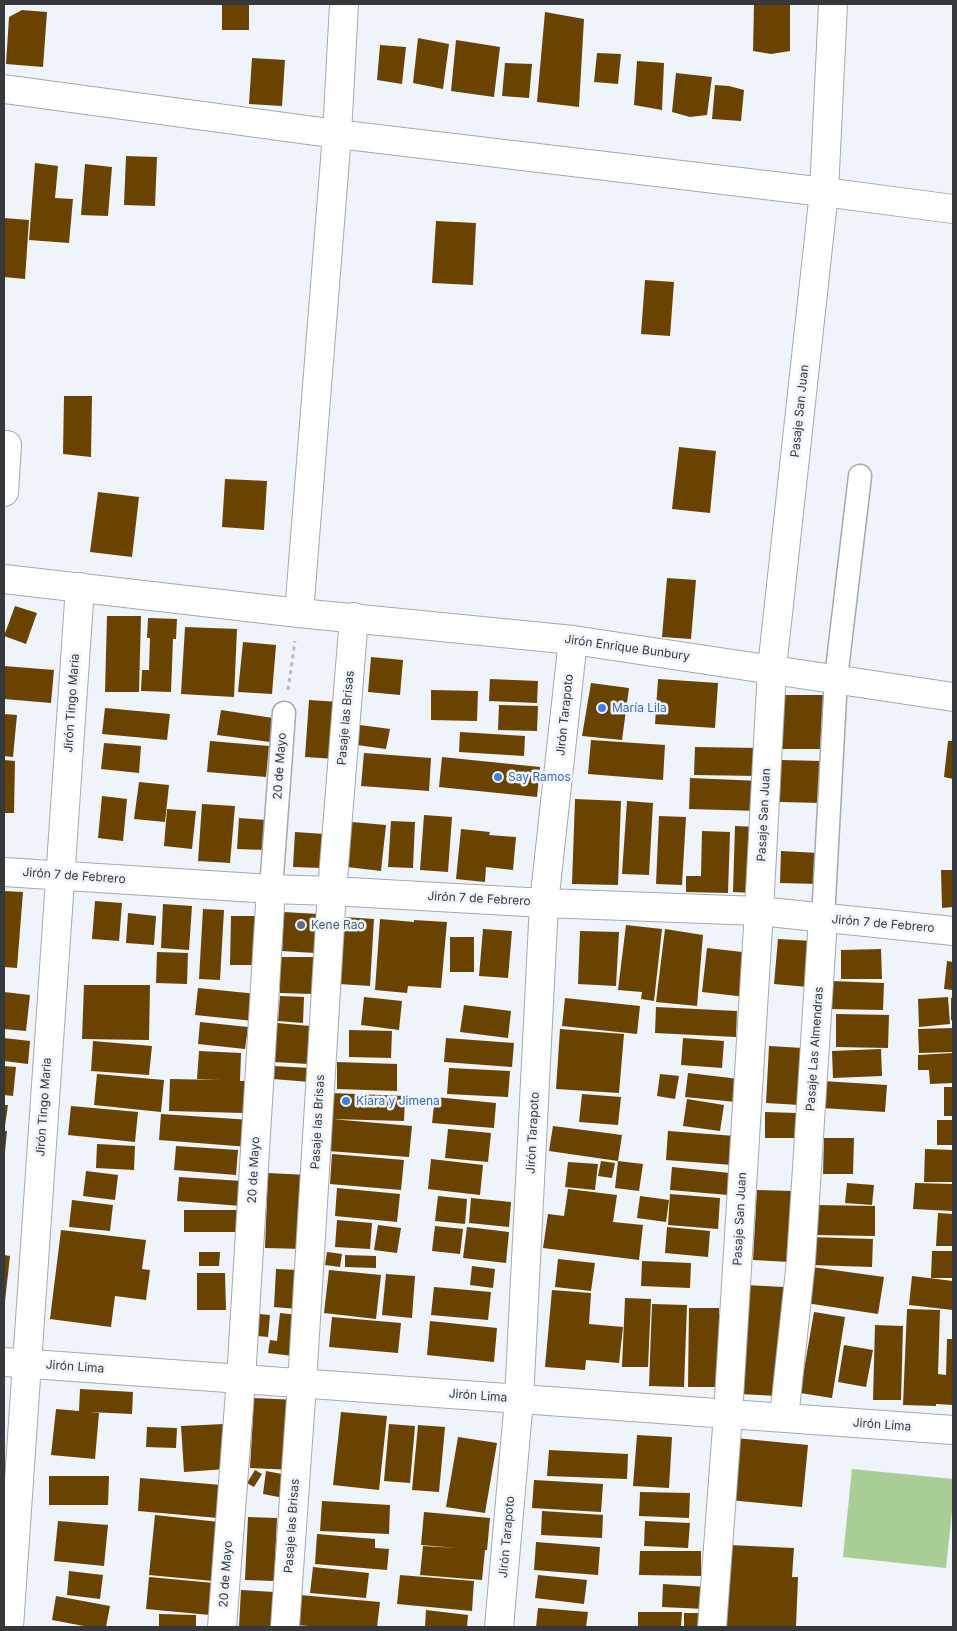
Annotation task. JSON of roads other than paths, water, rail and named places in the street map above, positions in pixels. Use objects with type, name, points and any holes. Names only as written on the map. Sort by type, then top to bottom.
[{"type":"street","points":[[299,613],[337,134],[344,4]]},
{"type":"street","name":"Pasaje San Juan","points":[[712,1627],[728,1414],[772,668],[824,192],[834,4]]},
{"type":"street","points":[[4,89],[337,134],[953,209]]},
{"type":"street","points":[[4,492],[7,445]]},
{"type":"street","name":"Pasaje Las Almendras","points":[[784,1418],[801,1261],[836,678],[860,476]]},
{"type":"street","name":"Jirón Enrique Bunbury","points":[[4,578],[299,613],[573,640],[772,668],[953,697]]},
{"type":"street","name":"Jirón Tingo Maria","points":[[9,1627],[16,1362],[60,876],[80,587]]},
{"type":"street","name":"Pasaje las Brisas","points":[[285,1627],[332,891],[354,617]]},
{"type":"street","name":"Jirón Tarapoto","points":[[499,1627],[519,1399],[544,903],[573,640]]},
{"type":"street","name":"20 de Mayo","points":[[222,1627],[241,1379],[271,889],[284,712]]},
{"type":"street","name":"Jirón 7 de Febrero","points":[[4,872],[271,889],[544,903],[759,911],[953,931]]},
{"type":"street","name":"Jirón Lima","points":[[16,1362],[953,1430]]},
{"type":"place","name":"María Lila","points":[[602,708]]},
{"type":"place","name":"Say Ramos","points":[[498,777]]},
{"type":"place","name":"Kene Rao","points":[[301,925]]},
{"type":"place","name":"Kiara y Jimena","points":[[346,1101]]}]
